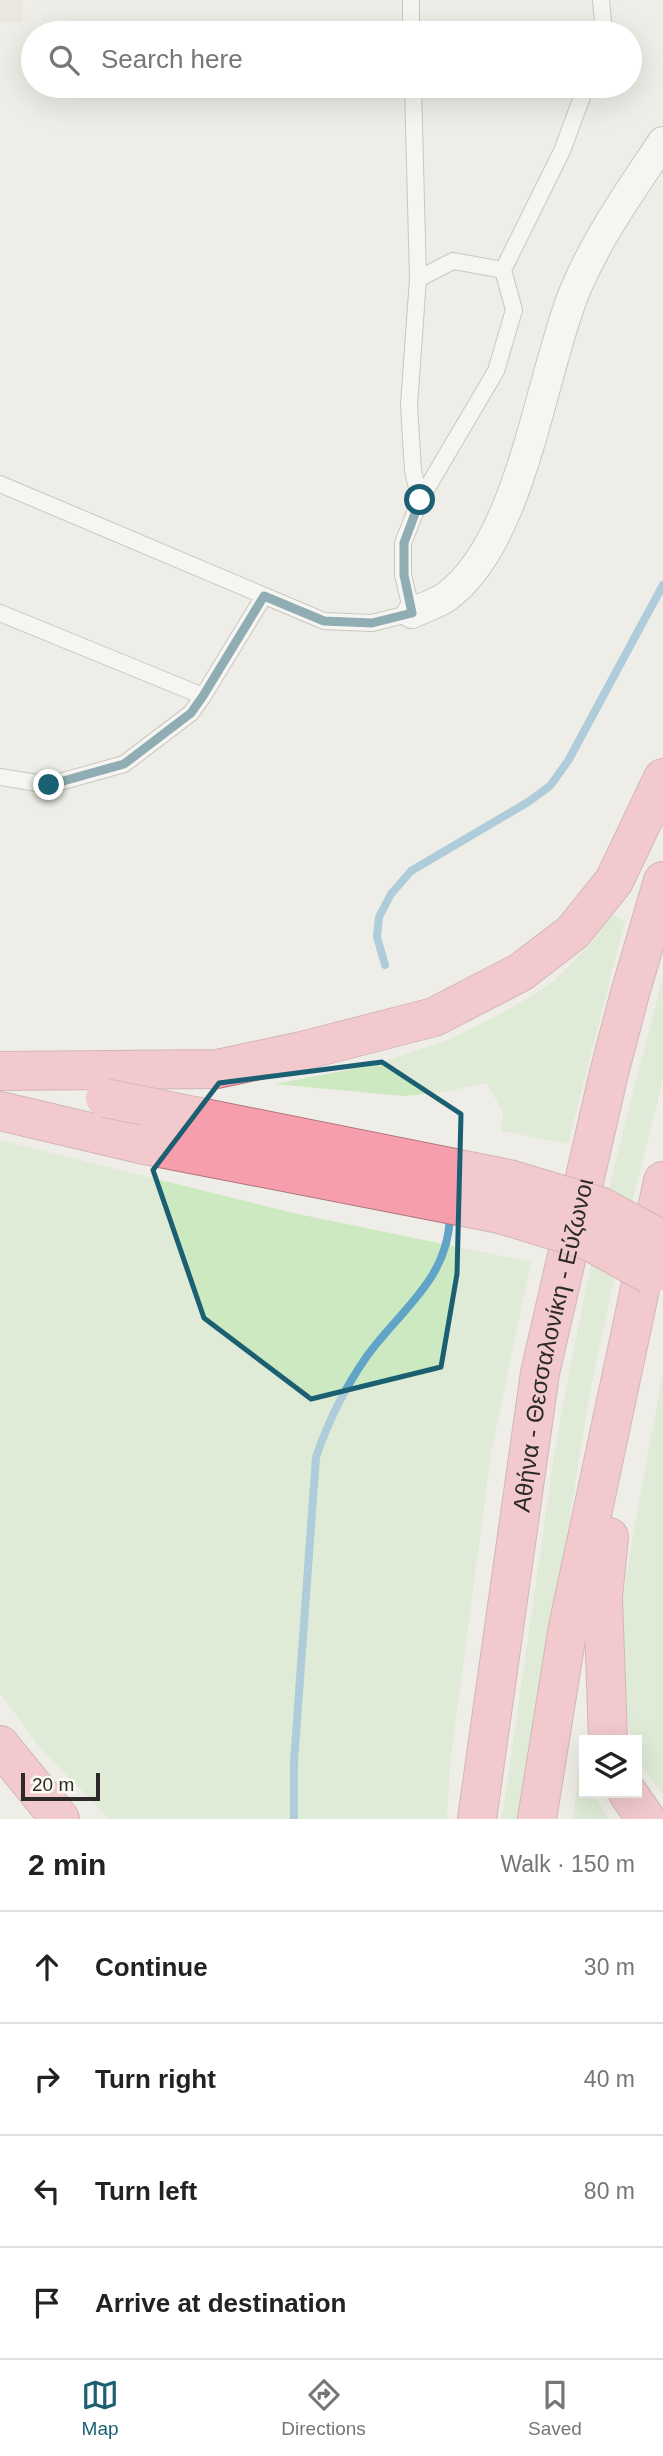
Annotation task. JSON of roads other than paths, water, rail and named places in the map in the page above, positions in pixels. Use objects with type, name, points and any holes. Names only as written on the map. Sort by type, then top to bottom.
[{"type":"highway","points":[[0,1071],[217,1069],[306,1051],[434,1017],[522,972],[573,932],[614,881],[663,778]]},
{"type":"highway","name":"Αθήνα - Θεσσαλονίκη - Εύζωνοι","points":[[477,1819],[540,1373],[609,1073],[663,881]]},
{"type":"highway","points":[[0,1071],[105,1098],[509,1179],[602,1208],[663,1240]]},
{"type":"highway","points":[[0,1111],[140,1144],[500,1214],[589,1241],[663,1283]]},
{"type":"highway","points":[[537,1819],[568,1627],[663,1181]]},
{"type":"highway","points":[[608,1735],[603,1597],[633,1315]]},
{"type":"highway","points":[[0,1745],[60,1819]]},
{"type":"highway","points":[[631,1798],[646,1819]]},
{"type":"street","points":[[412,613],[445,598],[453,591],[469,575],[496,534],[523,463],[556,342],[575,291],[598,242],[663,142]]},
{"type":"lane","points":[[411,0],[411,21]]},
{"type":"lane","points":[[601,0],[603,21]]},
{"type":"lane","points":[[413,98],[418,279],[409,405],[413,471],[420,500]]},
{"type":"lane","points":[[0,484],[324,621],[372,623],[412,613],[404,575],[404,543],[420,500],[496,371],[514,310],[503,270],[562,151],[582,98]]},
{"type":"lane","points":[[418,279],[453,261],[503,270]]},
{"type":"lane","points":[[0,777],[49,785],[124,764],[191,713],[264,596]]},
{"type":"lane","points":[[0,612],[203,696]]},
{"type":"waterway","points":[[385,965],[377,937],[379,917],[391,894],[411,871],[528,802],[550,786],[568,761],[663,585]]},
{"type":"waterway","points":[[294,1819],[294,1762],[316,1457],[338,1405],[359,1368],[432,1276],[441,1258],[450,1216]]}]
